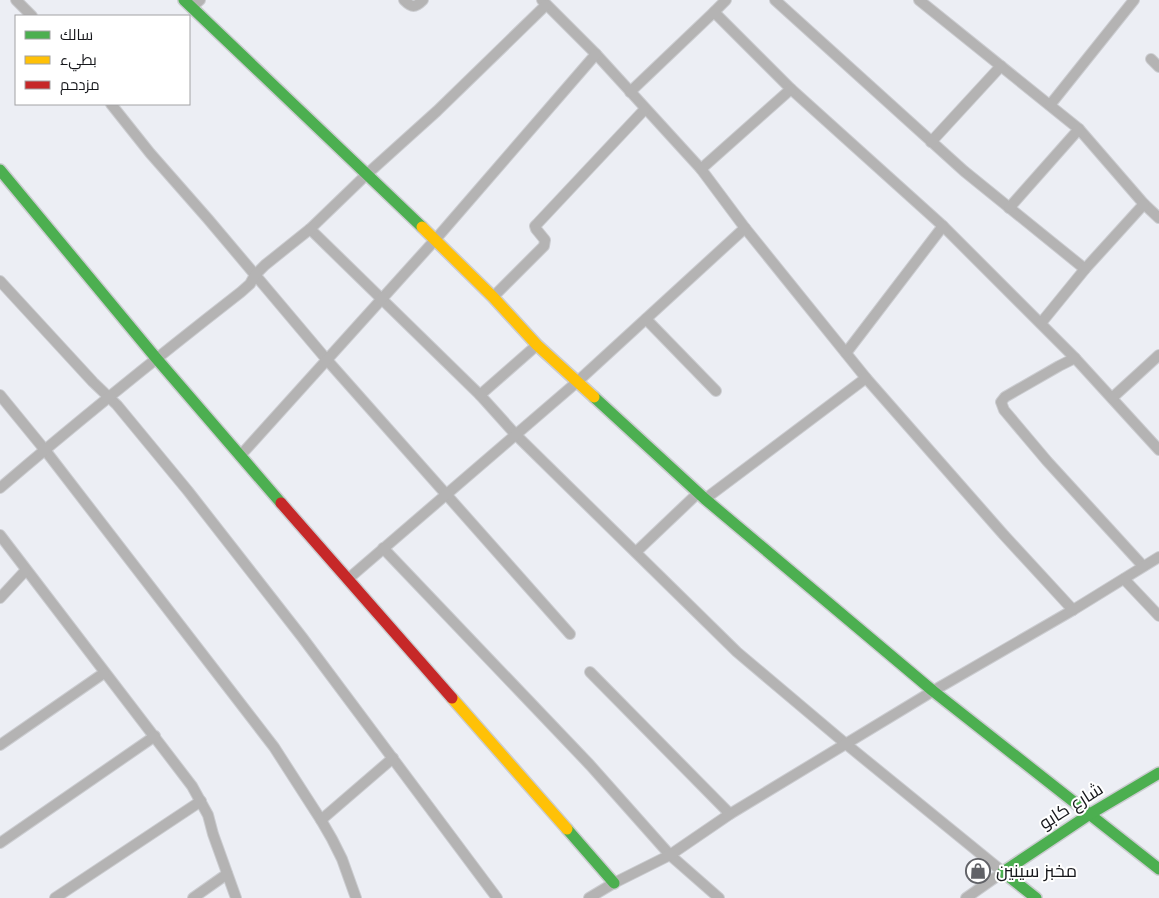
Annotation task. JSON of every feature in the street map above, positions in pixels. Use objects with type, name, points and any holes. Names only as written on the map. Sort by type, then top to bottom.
[{"type":"street","points":[[16,0],[31,15]]},
{"type":"street","points":[[404,0],[413,6],[418,5],[423,0]]},
{"type":"street","points":[[630,92],[726,0]]},
{"type":"street","points":[[775,0],[964,171],[1086,269]]},
{"type":"street","points":[[919,0],[1078,128],[1144,204],[1159,218]]},
{"type":"street","points":[[1050,105],[1134,0]]},
{"type":"street","points":[[192,2],[366,176],[493,297],[537,345],[702,496],[933,691],[1159,869]]},
{"type":"street","points":[[0,488],[108,397],[250,284],[255,276],[276,255],[310,229],[437,111],[544,2],[596,54],[701,169],[744,228],[866,378],[1003,534],[1073,610]]},
{"type":"street","points":[[714,12],[791,89],[943,226],[1075,358],[1159,450]]},
{"type":"street","points":[[240,456],[435,240],[596,54]]},
{"type":"street","points":[[1152,59],[1159,67]]},
{"type":"street","points":[[931,142],[1001,66]]},
{"type":"street","points":[[701,169],[791,89]]},
{"type":"street","points":[[112,105],[150,153],[327,360],[570,634]]},
{"type":"street","points":[[493,297],[546,243],[536,229],[537,224],[645,109]]},
{"type":"street","points":[[1009,208],[1078,128]]},
{"type":"street","points":[[0,170],[240,456],[614,883]]},
{"type":"street","points":[[1041,323],[1144,204]]},
{"type":"street","points":[[846,353],[943,226]]},
{"type":"street","points":[[348,579],[577,382],[744,228]]},
{"type":"street","points":[[310,229],[480,395],[516,435],[737,652],[846,744],[1036,898]]},
{"type":"street","points":[[0,281],[127,417],[212,521],[308,645],[497,898]]},
{"type":"street","points":[[646,319],[716,391]]},
{"type":"street","points":[[480,395],[537,345]]},
{"type":"street","points":[[1112,398],[1159,356]]},
{"type":"street","points":[[1075,358],[1005,397],[1001,402],[1004,410],[1047,461],[1143,566]]},
{"type":"street","points":[[636,552],[702,496],[866,378]]},
{"type":"street","points":[[0,395],[45,450],[274,747],[321,820],[342,859],[356,898]]},
{"type":"street","points":[[0,536],[192,786],[208,815],[236,898]]},
{"type":"street","points":[[383,548],[583,758],[670,855],[718,898]]},
{"type":"street","points":[[589,898],[614,883],[670,855],[730,814],[1159,557]]},
{"type":"street","points":[[0,598],[26,570]]},
{"type":"street","points":[[1124,579],[1159,616]]},
{"type":"street","points":[[590,672],[730,814]]},
{"type":"street","points":[[0,745],[104,673]]},
{"type":"street","points":[[0,843],[154,736]]},
{"type":"street","points":[[321,820],[393,758]]},
{"type":"street","name":"شارع كابو","points":[[1003,872],[1090,814],[1159,774]]},
{"type":"street","points":[[55,898],[201,801]]},
{"type":"street","points":[[966,898],[1003,872]]},
{"type":"street","points":[[193,898],[227,874]]},
{"type":"traffic: fast","points":[[184,0],[422,227]]},
{"type":"traffic: fast","points":[[0,170],[156,358],[281,503]]},
{"type":"traffic: fast","points":[[594,397],[705,499],[933,691],[1159,869]]},
{"type":"traffic: fast","points":[[1036,898],[1003,872],[1090,814],[1159,773]]},
{"type":"traffic: fast","points":[[567,829],[614,883]]},
{"type":"traffic: slow","points":[[422,227],[493,297],[537,345],[594,397]]},
{"type":"traffic: slow","points":[[452,698],[567,829]]},
{"type":"traffic: jam","points":[[281,503],[452,698]]},
{"type":"place","name":"مخبز سينين","points":[[978,871]]}]
